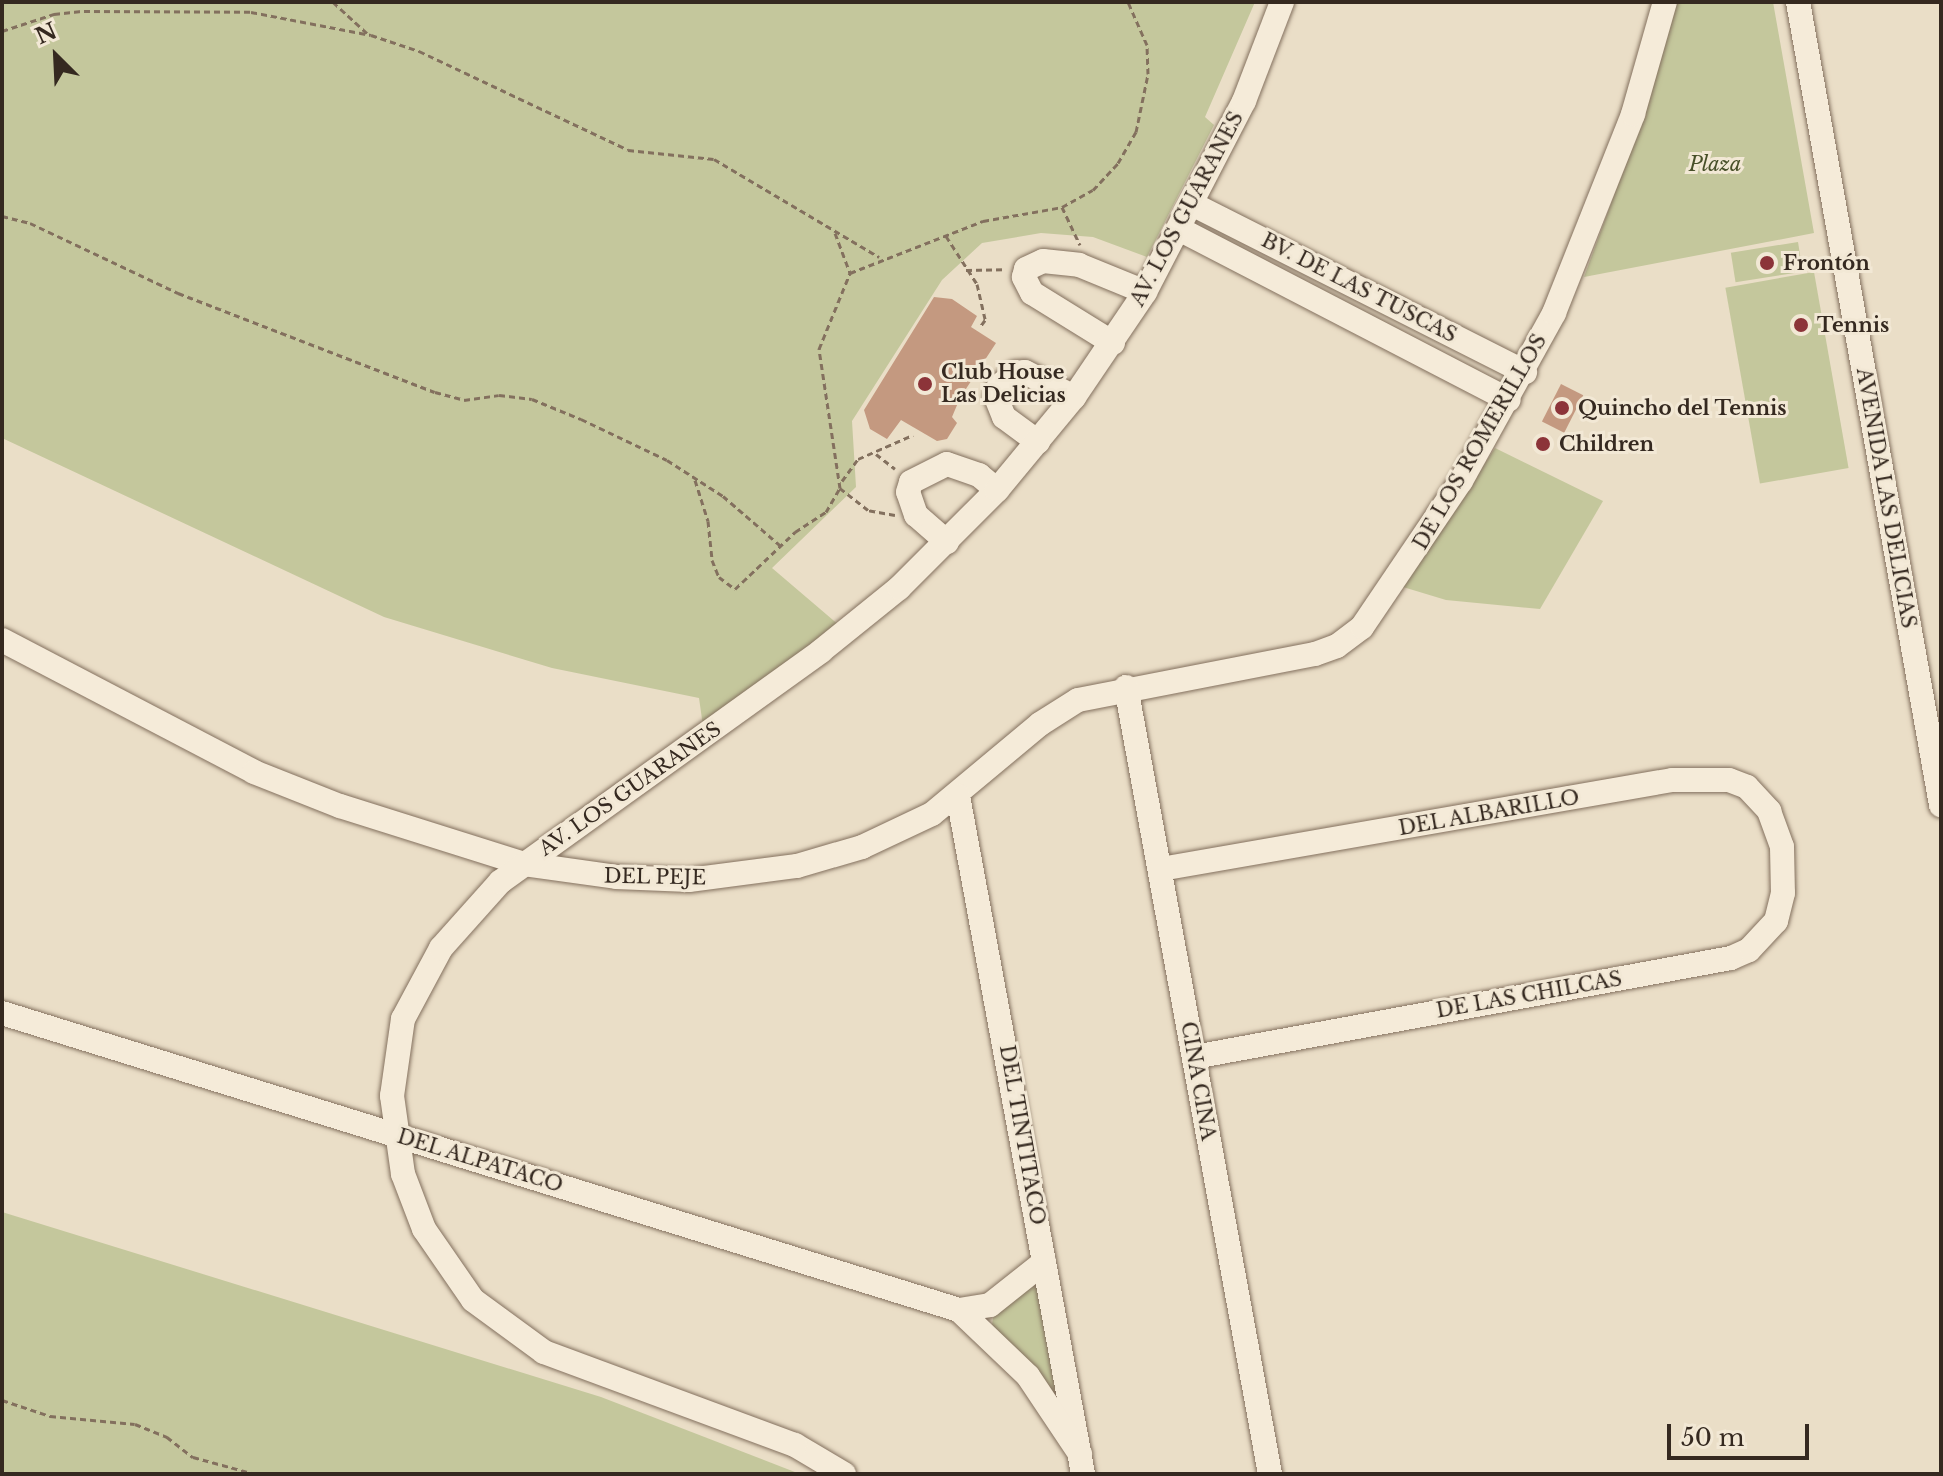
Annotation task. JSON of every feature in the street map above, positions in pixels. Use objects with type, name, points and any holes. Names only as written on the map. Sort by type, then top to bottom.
[{"type":"street","name":"AV. LOS GUARANES","points":[[844,1474],[795,1445],[573,1364],[503,1326],[458,1283],[424,1229],[395,1135],[395,1068],[411,998],[454,931],[524,864],[821,651],[947,542],[997,490],[1074,397],[1145,292],[1194,205],[1244,101],[1282,2]]},
{"type":"street","name":"DE LOS ROMERILLOS","points":[[1302,657],[1337,646],[1368,619],[1525,372],[1572,275],[1612,173],[1665,2]]},
{"type":"street","name":"AVENIDA LAS DELICIAS","points":[[1798,2],[1941,805]]},
{"type":"street","name":"BV. DE LAS TUSCAS","points":[[1194,205],[1525,372]]},
{"type":"street","name":"BV. DE LAS TUSCAS","points":[[1181,230],[1509,400]]},
{"type":"street","points":[[1113,343],[1032,293],[1025,274],[1043,261],[1079,265],[1145,292]]},
{"type":"street","points":[[1038,442],[1004,417],[996,397],[999,386],[1015,373],[1025,372],[1074,397]]},
{"type":"street","points":[[947,542],[915,513],[911,482],[947,464],[979,475],[997,490]]},
{"type":"street","name":"DEL PEJE","points":[[2,640],[254,772],[340,806],[524,864],[648,879],[767,872],[862,847],[958,796],[1061,709],[1126,687],[1302,657]]},
{"type":"street","name":"CINA CINA","points":[[1126,687],[1270,1474]]},
{"type":"street","name":"DEL ALBARILLO","points":[[1161,869],[1672,780],[1729,780],[1759,797],[1782,847]]},
{"type":"street","name":"DEL TINTITACO","points":[[958,796],[1082,1464]]},
{"type":"street","name":"DE LAS CHILCAS","points":[[1194,1057],[1731,958],[1749,950],[1776,921],[1784,885],[1782,847]]},
{"type":"street","name":"DEL ALPATACO","points":[[2,1013],[959,1310],[1028,1376],[1082,1464]]},
{"type":"street","name":"DEL ALPATACO","points":[[959,1310],[990,1305],[1044,1262]]},
{"type":"street","points":[[987,1334],[990,1305]]},
{"type":"path","points":[[333,2],[349,21],[371,35]]},
{"type":"path","points":[[915,513],[887,516],[868,510],[840,488],[819,349],[850,273],[879,257],[983,221],[1062,207],[1093,190],[1118,163],[1136,132],[1148,74],[1147,45],[1128,2]]},
{"type":"path","points":[[2,31],[84,11],[251,12],[371,35],[419,51],[628,150],[714,159],[879,257]]},
{"type":"path","points":[[1062,207],[1080,241],[1079,265]]},
{"type":"path","points":[[2,216],[30,223],[178,293],[435,392],[464,400],[499,395],[532,399],[667,460],[735,505],[781,546]]},
{"type":"path","points":[[833,230],[850,273]]},
{"type":"path","points":[[946,236],[965,270],[977,284],[983,306],[980,327]]},
{"type":"path","points":[[965,270],[976,266],[1025,274]]},
{"type":"path","points":[[695,480],[708,521],[712,560],[730,588],[744,582],[781,546],[826,512],[840,488],[844,472],[858,459],[913,435]]},
{"type":"path","points":[[2,1400],[50,1416],[135,1424],[193,1457],[255,1474]]},
{"type":"green space","points":[[2,2],[1255,2],[1205,117],[1214,125],[1147,257],[1093,237],[1041,233],[982,243],[942,280],[852,421],[856,487],[772,568],[840,626],[703,726],[699,698],[552,668],[384,617],[2,438]]},
{"type":"green space","name":"Plaza","points":[[1668,2],[1773,2],[1814,233],[1584,277],[1631,149]]},
{"type":"green space","name":"Frontón","points":[[1798,242],[1803,272],[1736,282],[1731,253]]},
{"type":"green space","points":[[1814,272],[1849,468],[1760,484],[1725,288]]},
{"type":"green space","points":[[1495,448],[1603,501],[1540,609],[1446,600],[1403,587]]},
{"type":"green space","points":[[2,1212],[601,1397],[800,1474],[2,1474]]},
{"type":"green space","points":[[1030,1284],[1040,1284],[1065,1411],[992,1325],[994,1312]]},
{"type":"building","name":"Club House Las Delicias","points":[[934,297],[952,299],[977,316],[971,327],[996,343],[960,398],[952,417],[957,423],[947,439],[937,441],[901,420],[887,439],[870,429],[864,410]]},
{"type":"building","name":"Quincho del Tennis","points":[[1561,384],[1583,395],[1564,433],[1542,421]]},
{"type":"place","name":"Frontón","points":[[1767,263]]},
{"type":"place","name":"Tennis","points":[[1801,325]]},
{"type":"place","name":"Club House Las Delicias","points":[[925,384]]},
{"type":"place","name":"Quincho del Tennis","points":[[1562,408]]},
{"type":"place","name":"Children","points":[[1543,444]]}]
